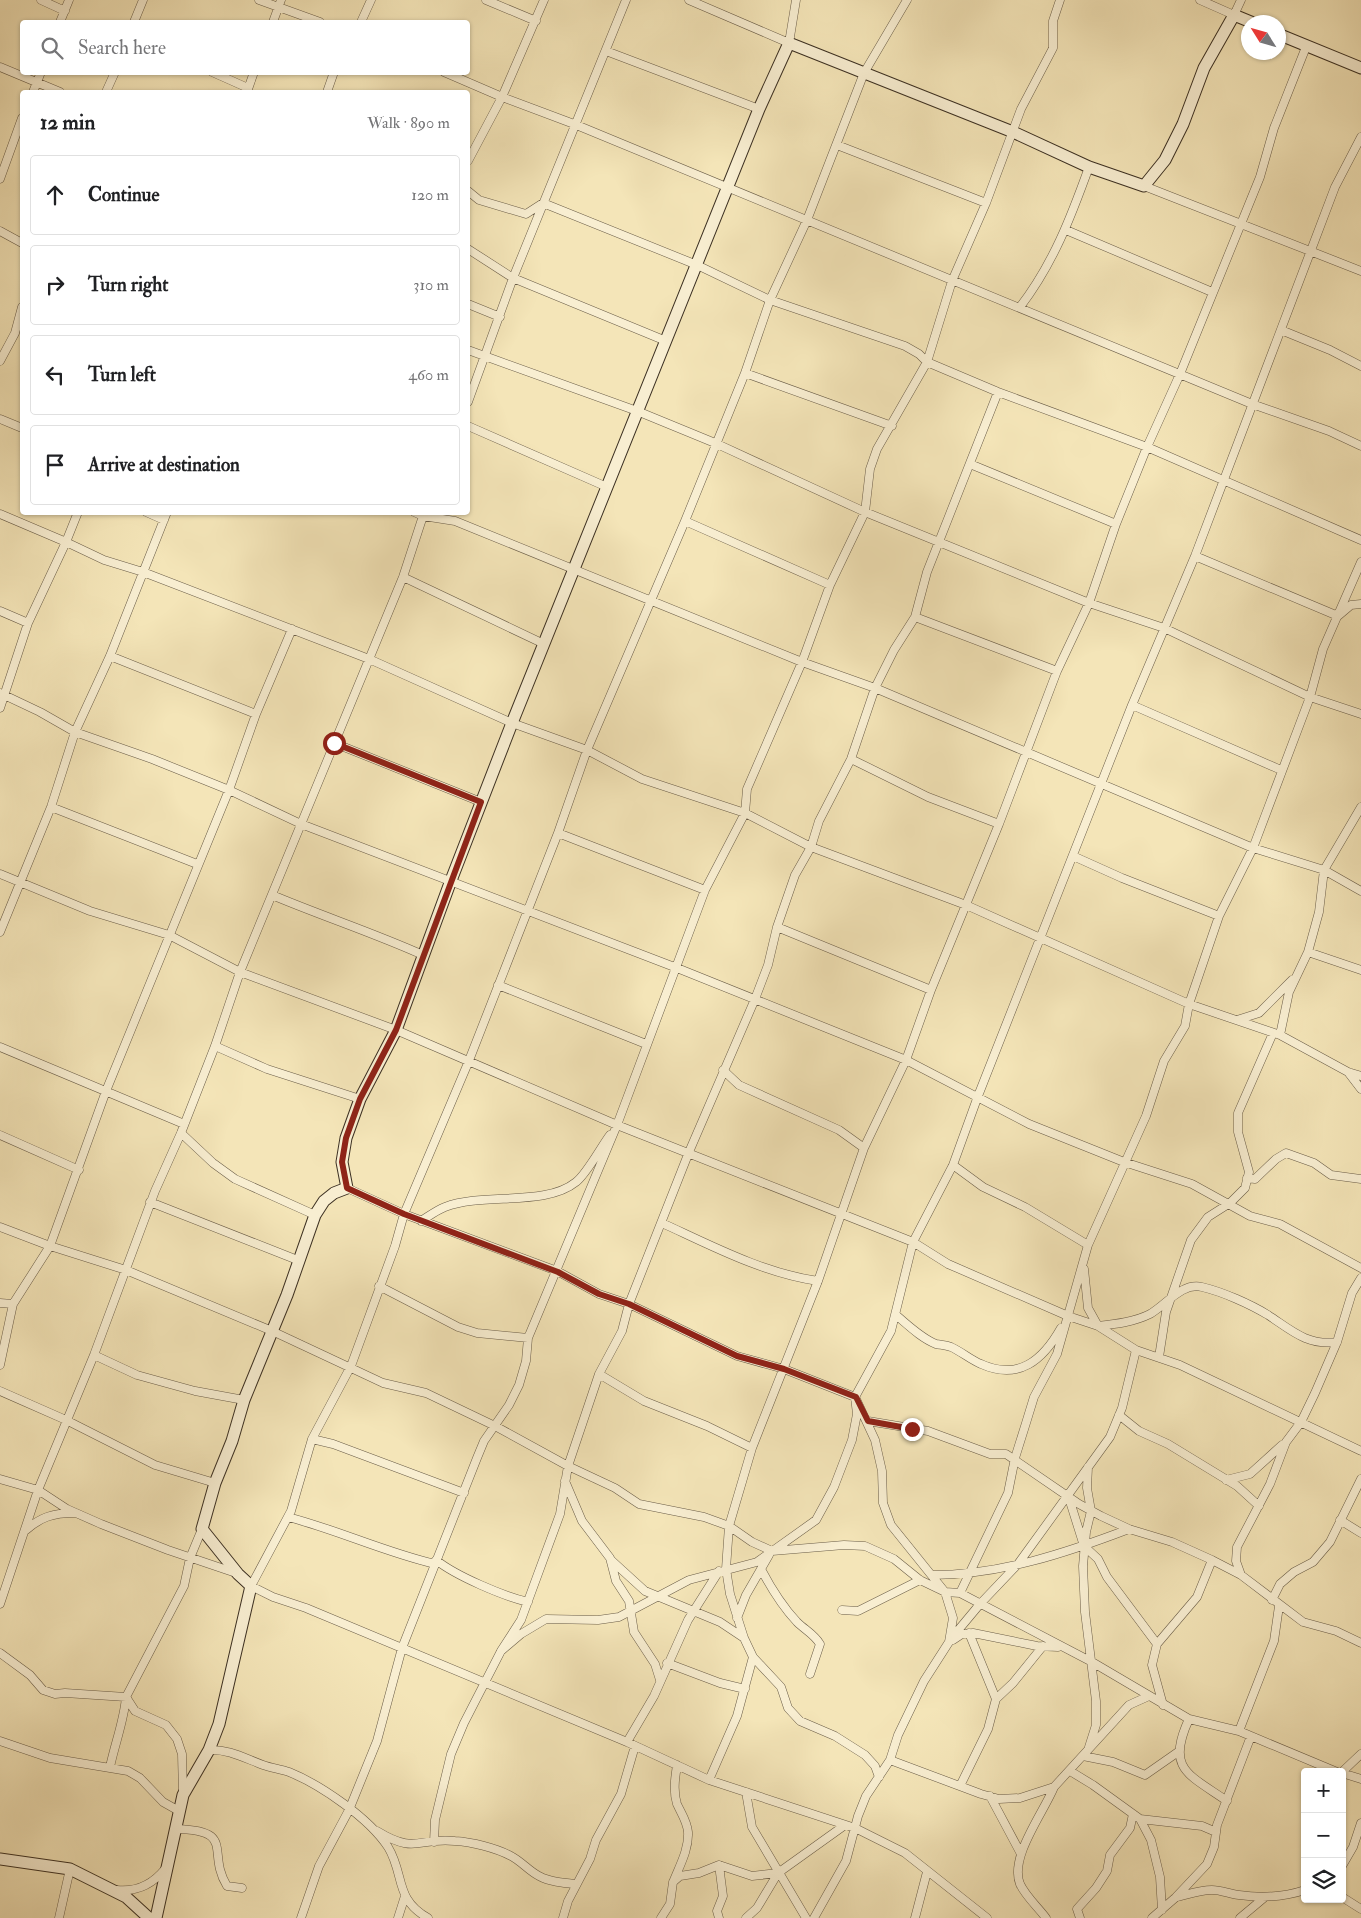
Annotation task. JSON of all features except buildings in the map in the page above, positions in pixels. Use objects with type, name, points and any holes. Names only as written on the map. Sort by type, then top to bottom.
[{"type":"street","points":[[41,0],[65,11]]},
{"type":"street","points":[[61,20],[69,0]]},
{"type":"street","points":[[135,20],[143,0]]},
{"type":"street","points":[[259,0],[279,4],[315,20]]},
{"type":"street","points":[[362,20],[370,0]]},
{"type":"street","points":[[486,0],[536,21]]},
{"type":"street","points":[[470,157],[502,97],[544,0]]},
{"type":"street","points":[[470,396],[513,278],[626,0]]},
{"type":"street","points":[[689,0],[864,74],[1013,132],[1089,166],[1361,271]]},
{"type":"street","points":[[347,1188],[342,1162],[346,1138],[360,1099],[396,1030],[512,723],[759,109],[789,43],[796,0]]},
{"type":"street","points":[[183,1795],[209,1750],[219,1724],[251,1586],[288,1516],[312,1439],[351,1366],[395,1246],[404,1214],[468,1063],[526,910],[558,833],[587,750],[685,520],[744,373],[770,300],[807,220],[864,74],[907,0]]},
{"type":"street","points":[[301,1918],[319,1866],[349,1810],[377,1741],[402,1648],[484,1441],[519,1385],[526,1361],[528,1338],[558,1272],[617,1125],[705,890],[745,813],[747,789],[802,662],[830,586],[865,512],[870,469],[877,449],[892,426],[927,362],[952,281],[986,203],[1021,108],[1053,48],[1053,21],[1060,0]]},
{"type":"street","points":[[1200,0],[1241,18]]},
{"type":"street","points":[[1144,186],[1165,160],[1183,124],[1204,68],[1241,0]]},
{"type":"street","points":[[274,20],[279,4]]},
{"type":"street","points":[[1286,38],[1361,68]]},
{"type":"street","points":[[879,1777],[875,1766],[865,1755],[835,1736],[800,1721],[788,1708],[781,1687],[753,1657],[737,1619],[722,1570],[729,1526],[752,1448],[818,1281],[864,1148],[906,1060],[931,990],[999,824],[1057,671],[1089,603],[1116,524],[1146,447],[1180,374],[1239,223],[1260,177],[1274,128],[1306,47]]},
{"type":"street","points":[[606,51],[759,109]]},
{"type":"street","points":[[0,67],[55,90]]},
{"type":"street","points":[[34,90],[40,75]]},
{"type":"street","points":[[107,90],[114,75]]},
{"type":"street","points":[[218,75],[248,90],[253,75]]},
{"type":"street","points":[[327,90],[333,75]]},
{"type":"street","points":[[451,75],[728,187],[1252,404],[1330,431],[1361,446]]},
{"type":"street","points":[[0,179],[3,158],[20,122]]},
{"type":"street","points":[[502,1651],[521,1634],[546,1619],[598,1620],[619,1617],[655,1596],[689,1580],[757,1562],[816,1520],[834,1487],[852,1440],[857,1414],[856,1397],[891,1331],[904,1273],[914,1242],[953,1165],[978,1096],[1132,706],[1195,556],[1336,186],[1361,137]]},
{"type":"street","points":[[837,145],[986,203]]},
{"type":"street","points":[[1020,307],[1038,284],[1066,230],[1089,166]]},
{"type":"street","points":[[470,192],[480,200],[526,214],[543,203]]},
{"type":"street","points":[[543,203],[697,265],[770,300],[905,346],[919,354],[927,362],[998,392],[1146,447],[1224,479],[1361,540]]},
{"type":"street","points":[[1066,230],[1212,292]]},
{"type":"street","points":[[0,231],[20,241]]},
{"type":"street","points":[[470,250],[513,278],[666,340]]},
{"type":"street","points":[[470,305],[500,317]]},
{"type":"street","points":[[1281,330],[1330,350],[1361,366]]},
{"type":"street","points":[[0,361],[19,335]]},
{"type":"street","points":[[470,351],[637,411],[715,443],[865,512],[939,540],[1089,603],[1164,628],[1310,697],[1361,714]]},
{"type":"street","points":[[744,373],[892,426]]},
{"type":"street","points":[[434,1842],[435,1820],[450,1754],[502,1651],[521,1620],[560,1514],[568,1466],[599,1374],[622,1331],[629,1304],[689,1152],[755,999],[768,965],[776,927],[795,875],[811,847],[819,821],[851,759],[875,688],[894,650],[915,617],[927,572],[998,392]]},
{"type":"street","points":[[0,419],[20,427]]},
{"type":"street","points":[[470,427],[607,487]]},
{"type":"street","points":[[970,464],[1116,524]]},
{"type":"street","points":[[0,514],[104,560],[142,572],[292,628],[369,659],[512,723],[587,750],[642,779],[745,813],[811,847],[966,905],[1189,1004],[1277,1034],[1348,1072],[1361,1076]]},
{"type":"street","points":[[0,708],[3,694],[28,623],[77,515]]},
{"type":"street","points":[[0,1604],[38,1490],[94,1355],[150,1202],[181,1133],[215,1046],[240,972],[403,577],[424,515]]},
{"type":"street","points":[[429,515],[455,520],[802,662],[875,688],[1026,750],[1252,848],[1324,870],[1361,891]]},
{"type":"street","points":[[0,932],[51,807],[75,732],[110,656],[166,516]]},
{"type":"street","points":[[685,520],[830,586]]},
{"type":"street","points":[[1195,556],[1338,616]]},
{"type":"street","points":[[960,1593],[1008,1493],[1014,1458],[1034,1397],[1057,1354],[1088,1245],[1146,1116],[1164,1061],[1185,1026],[1189,1004],[1219,916],[1252,848],[1310,697],[1323,649],[1361,562]]},
{"type":"street","points":[[403,577],[544,644]]},
{"type":"street","points":[[1338,616],[1351,605],[1361,604]]},
{"type":"street","points":[[0,611],[28,623]]},
{"type":"street","points":[[915,617],[1057,671]]},
{"type":"street","points":[[0,1365],[14,1304],[50,1246],[106,1091],[197,864],[229,790],[256,714],[292,628]]},
{"type":"street","points":[[110,656],[256,714]]},
{"type":"street","points":[[3,694],[75,732],[152,759],[229,790],[301,824],[450,883],[677,968],[906,1060],[1029,1124],[1124,1162],[1192,1184],[1230,1203],[1250,1216],[1280,1224],[1361,1268]]},
{"type":"street","points":[[1132,706],[1281,770]]},
{"type":"street","points":[[334,743],[481,802]]},
{"type":"street","points":[[851,759],[928,797],[999,824]]},
{"type":"street","points":[[51,807],[197,864]]},
{"type":"street","points":[[1159,1356],[1160,1341],[1170,1300],[1192,1240],[1208,1216],[1230,1203],[1245,1188],[1249,1172],[1238,1132],[1238,1113],[1277,1034],[1289,992],[1308,952],[1318,912],[1324,870],[1361,807]]},
{"type":"street","points":[[558,833],[705,890]]},
{"type":"street","points":[[1073,856],[1122,878],[1219,916]]},
{"type":"street","points":[[0,874],[90,911],[169,935],[240,972],[396,1030],[468,1063],[617,1125],[689,1152],[842,1216],[914,1242],[948,1264],[1068,1316],[1098,1326],[1136,1350],[1159,1356],[1361,1451]]},
{"type":"street","points":[[272,895],[331,920],[382,937],[423,955]]},
{"type":"street","points":[[776,927],[931,990]]},
{"type":"street","points":[[1308,952],[1361,970]]},
{"type":"street","points":[[1237,1020],[1259,1014],[1280,994],[1299,971]]},
{"type":"street","points":[[498,985],[646,1044]]},
{"type":"street","points":[[215,1046],[267,1069],[360,1099]]},
{"type":"street","points":[[0,1047],[184,1124]]},
{"type":"street","points":[[723,1070],[739,1085],[839,1130],[864,1148]]},
{"type":"street","points":[[1348,1072],[1361,1089]]},
{"type":"street","points":[[422,1220],[445,1207],[502,1198],[547,1196],[563,1191],[578,1182],[617,1125]]},
{"type":"street","points":[[181,1133],[213,1163],[235,1179],[316,1216]]},
{"type":"street","points":[[0,1135],[78,1170]]},
{"type":"street","points":[[1247,1178],[1254,1179],[1286,1153],[1314,1164],[1331,1175],[1361,1178]]},
{"type":"street","points":[[953,1165],[983,1187],[1025,1207],[1088,1245]]},
{"type":"street","points":[[110,1766],[116,1736],[124,1717],[126,1697],[184,1586],[190,1558],[202,1529],[215,1483],[232,1441],[244,1400],[316,1216],[324,1201],[334,1193],[347,1188],[404,1214],[558,1272],[599,1294],[629,1304],[737,1356],[784,1369],[856,1397],[876,1440],[882,1471],[883,1503],[891,1525],[946,1592],[953,1618],[949,1642]]},
{"type":"street","points":[[150,1202],[300,1261]]},
{"type":"street","points":[[662,1223],[721,1250],[772,1270],[796,1278],[818,1281]]},
{"type":"street","points":[[0,1227],[50,1246],[126,1270],[272,1331],[351,1366],[383,1383],[426,1393],[495,1426],[568,1466],[615,1488],[639,1504],[704,1517],[729,1526],[752,1542],[772,1551],[844,1545],[865,1546],[894,1559],[920,1580],[946,1592],[960,1593],[1092,1662],[1189,1719],[1251,1736],[1327,1768]]},
{"type":"street","points":[[1084,1262],[1088,1308],[1098,1326]]},
{"type":"street","points":[[1226,1480],[1250,1474],[1286,1442],[1301,1422],[1336,1342],[1352,1293],[1361,1278]]},
{"type":"street","points":[[379,1286],[464,1329],[477,1333],[528,1338]]},
{"type":"street","points":[[1098,1326],[1124,1323],[1141,1317],[1170,1300],[1182,1289],[1200,1286],[1268,1315],[1291,1332],[1309,1340],[1324,1344],[1336,1342]]},
{"type":"street","points":[[0,1303],[14,1304]]},
{"type":"street","points":[[896,1315],[913,1330],[936,1343],[950,1346],[981,1364],[1002,1370],[1020,1369],[1038,1360],[1055,1338],[1068,1316]]},
{"type":"street","points":[[814,1918],[846,1861],[866,1796],[890,1760],[898,1734],[924,1681],[949,1642],[980,1604],[1018,1564],[1110,1437],[1119,1415],[1136,1350]]},
{"type":"street","points":[[94,1355],[137,1375],[195,1391],[244,1400]]},
{"type":"street","points":[[599,1374],[644,1401],[707,1426],[752,1448]]},
{"type":"street","points":[[0,1391],[66,1420],[155,1465],[215,1483]]},
{"type":"street","points":[[1119,1415],[1140,1431],[1168,1444],[1226,1480],[1251,1497],[1259,1506]]},
{"type":"street","points":[[868,1421],[928,1431],[990,1454],[1006,1454],[1091,1511],[1129,1529],[1172,1542],[1212,1560],[1242,1575],[1303,1622],[1336,1631],[1361,1643]]},
{"type":"street","points":[[312,1439],[333,1444],[464,1493]]},
{"type":"street","points":[[1242,1575],[1236,1561],[1237,1547],[1270,1484],[1286,1442]]},
{"type":"street","points":[[1086,1754],[1096,1725],[1096,1701],[1085,1612],[1083,1566],[1084,1546],[1091,1511],[1088,1467]]},
{"type":"street","points":[[0,1479],[38,1490],[76,1513],[190,1558],[238,1574]]},
{"type":"street","points":[[1272,1600],[1280,1584],[1294,1572],[1313,1562],[1330,1542],[1361,1479]]},
{"type":"street","points":[[566,1481],[582,1521],[610,1558],[645,1591],[720,1622],[744,1638]]},
{"type":"street","points":[[1068,1496],[1084,1546],[1098,1559],[1107,1577],[1157,1644]]},
{"type":"street","points":[[26,1530],[38,1520],[54,1513],[76,1513]]},
{"type":"street","points":[[288,1516],[334,1530],[398,1556],[436,1562],[511,1598],[528,1602]]},
{"type":"street","points":[[1340,1520],[1361,1533]]},
{"type":"street","points":[[202,1529],[238,1574],[251,1586],[273,1597],[306,1608],[627,1742],[709,1780],[855,1828],[905,1853],[987,1918]]},
{"type":"street","points":[[932,1575],[969,1572],[1018,1564],[1084,1546],[1129,1529]]},
{"type":"street","points":[[737,1619],[761,1569],[772,1551]]},
{"type":"street","points":[[610,1558],[616,1581],[629,1601],[634,1632],[655,1664],[660,1680]]},
{"type":"street","points":[[1163,1705],[1152,1665],[1157,1644],[1167,1629],[1187,1612],[1197,1597],[1212,1560]]},
{"type":"street","points":[[761,1569],[777,1598],[798,1623],[816,1637],[820,1644],[810,1674]]},
{"type":"street","points":[[627,1742],[660,1680],[693,1611],[722,1570]]},
{"type":"street","points":[[842,1610],[858,1611],[920,1580]]},
{"type":"street","points":[[1239,1732],[1274,1641],[1280,1606]]},
{"type":"street","points":[[949,1642],[962,1634],[968,1633],[986,1634],[1043,1646],[1063,1648]]},
{"type":"street","points":[[968,1633],[996,1699]]},
{"type":"street","points":[[960,1786],[988,1729],[996,1699],[1013,1683],[1043,1646]]},
{"type":"street","points":[[0,1652],[30,1675],[43,1690],[55,1694],[65,1692],[126,1697]]},
{"type":"street","points":[[709,1780],[737,1716],[753,1657]]},
{"type":"street","points":[[667,1663],[745,1689]]},
{"type":"street","points":[[1046,1918],[1020,1883],[1017,1869],[1021,1854],[1054,1787],[1070,1772],[1130,1705],[1149,1696]]},
{"type":"street","points":[[126,1697],[135,1711],[166,1725],[177,1739],[182,1754],[183,1795],[156,1918]]},
{"type":"street","points":[[1189,1719],[1182,1734],[1178,1752],[1189,1775],[1226,1801]]},
{"type":"street","points":[[1152,1918],[1175,1898],[1206,1864],[1214,1847],[1216,1832],[1226,1801],[1251,1736]]},
{"type":"street","points":[[0,1741],[60,1760],[128,1770],[140,1778],[157,1797],[179,1811]]},
{"type":"street","points":[[563,1918],[568,1901],[590,1859],[607,1816],[621,1794],[635,1746]]},
{"type":"street","points":[[209,1750],[223,1749],[289,1772],[331,1794],[374,1829],[389,1849],[405,1896],[414,1910],[428,1918]]},
{"type":"street","points":[[1086,1754],[1145,1774],[1178,1752]]},
{"type":"street","points":[[1346,1769],[1361,1754]]},
{"type":"street","points":[[890,1760],[1000,1799],[1020,1798],[1054,1787]]},
{"type":"street","points":[[661,1918],[670,1904],[673,1882],[687,1847],[688,1832],[684,1816],[677,1802],[674,1782],[677,1766]]},
{"type":"street","points":[[1070,1772],[1137,1817],[1151,1840],[1160,1877],[1162,1910]]},
{"type":"street","points":[[1346,1774],[1361,1779]]},
{"type":"street","points":[[746,1792],[752,1828],[806,1918]]},
{"type":"street","points":[[990,1796],[1021,1854]]},
{"type":"street","points":[[1137,1817],[1202,1826],[1216,1832]]},
{"type":"street","points":[[1080,1918],[1078,1909],[1096,1888],[1107,1870],[1110,1855],[1137,1817]]},
{"type":"street","points":[[1345,1858],[1361,1822]]},
{"type":"street","points":[[746,1918],[756,1908],[778,1873],[845,1825]]},
{"type":"street","points":[[175,1829],[204,1831],[213,1837],[218,1845],[222,1877],[227,1886],[242,1888]]},
{"type":"street","points":[[374,1829],[396,1842],[412,1845],[454,1841],[483,1847],[510,1856],[538,1876],[551,1881],[576,1884]]},
{"type":"street","points":[[0,1860],[70,1869],[126,1896],[149,1918]]},
{"type":"street","points":[[115,1890],[131,1891],[143,1888],[157,1878],[168,1865]]},
{"type":"street","points":[[673,1882],[680,1876],[699,1873],[719,1865],[752,1876],[778,1873]]},
{"type":"street","points":[[719,1865],[723,1896],[717,1911],[719,1918]]},
{"type":"street","points":[[59,1918],[70,1869]]},
{"type":"street","points":[[915,1918],[927,1872]]},
{"type":"street","points":[[1175,1898],[1196,1891],[1213,1890],[1265,1897],[1301,1891]]},
{"type":"street","points":[[398,1918],[405,1896]]},
{"type":"street","points":[[1240,1918],[1265,1897]]},
{"type":"street","points":[[1346,1900],[1361,1909]]},
{"type":"street","points":[[973,1907],[973,1918]]},
{"type":"route","points":[[334,743],[481,802],[396,1030],[360,1099],[346,1138],[342,1162],[347,1188],[404,1214],[558,1272],[599,1294],[629,1304],[737,1356],[784,1369],[856,1397],[868,1421],[912,1429]]}]
